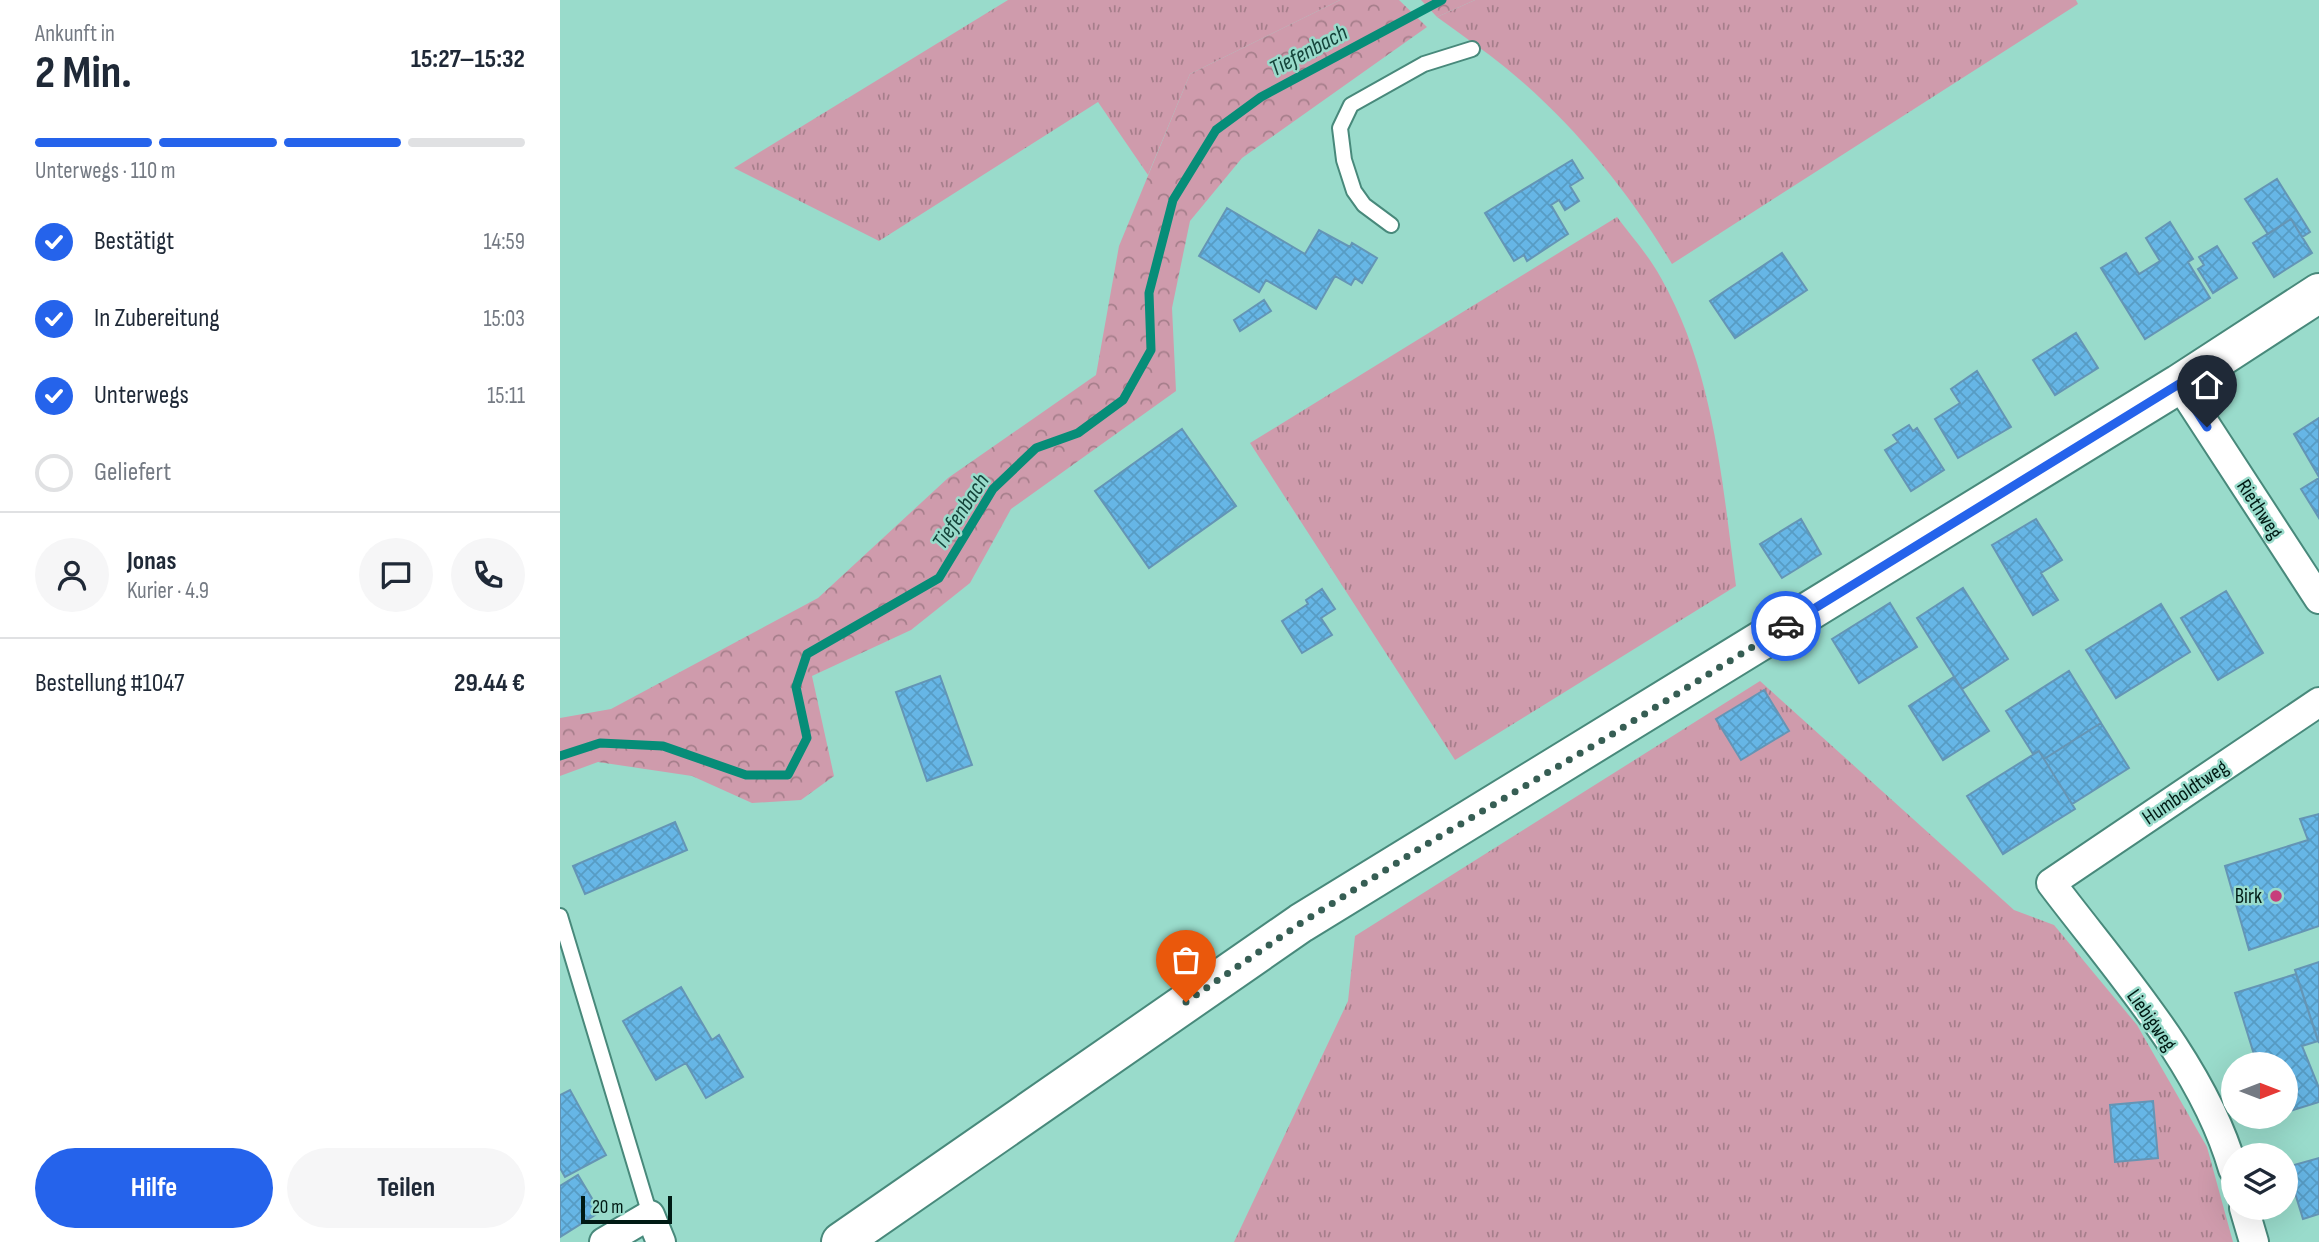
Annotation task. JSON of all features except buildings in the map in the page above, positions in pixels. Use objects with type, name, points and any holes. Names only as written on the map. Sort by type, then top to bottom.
[{"type":"street","points":[[841,1242],[1301,923],[1458,824],[1606,738],[2179,384],[2319,293]]},
{"type":"street","name":"Riethweg","points":[[2179,384],[2319,599]]},
{"type":"street","name":"Humboldtweg","points":[[2051,883],[2319,702]]},
{"type":"street","name":"Liebigweg","points":[[2051,883],[2167,1037],[2197,1088],[2224,1143]]},
{"type":"street","points":[[604,1242],[650,1215],[661,1242]]},
{"type":"street","points":[[2248,1220],[2254,1242]]},
{"type":"lane","points":[[1391,225],[1364,205],[1354,191],[1344,160],[1340,128],[1351,105],[1424,64],[1472,49]]},
{"type":"lane","points":[[560,916],[650,1215]]},
{"type":"green space","points":[[1008,0],[1340,0],[1190,74],[1148,175],[1098,102],[879,241],[734,168]]},
{"type":"green space","points":[[1340,0],[1399,0],[1427,27],[1242,158],[1190,221],[1172,308],[1176,391],[1011,509],[970,583],[911,630],[812,676],[834,776],[801,800],[752,803],[692,776],[598,762],[560,776],[560,718],[611,709],[818,598],[948,478],[1096,375],[1119,246],[1190,74]]},
{"type":"green space","points":[[1421,0],[1475,0],[1437,17]]},
{"type":"green space","points":[[1475,0],[2076,0],[2078,4],[1672,264],[1618,184],[1576,134],[1506,68],[1437,17]]},
{"type":"green space","points":[[1617,217],[1661,278],[1693,351],[1713,428],[1736,586],[1455,760],[1250,443]]},
{"type":"green space","points":[[1760,681],[2014,910],[2054,925],[2137,1025],[2207,1147],[2221,1198],[2221,1220],[2227,1220],[2233,1242],[1234,1242],[1348,1001],[1355,936]]},
{"type":"waterway","name":"Tiefenbach","points":[[560,756],[600,743],[663,746],[746,775],[788,775],[807,738],[796,687],[807,654],[939,578],[993,489],[1036,448],[1078,433],[1123,400],[1151,350],[1149,293],[1173,200],[1216,130],[1261,97],[1442,0]]},
{"type":"way so far","points":[[1186,1002],[1301,923],[1469,817],[1606,738],[1786,626]]},
{"type":"place","name":"Birk","points":[[2276,896]]},
{"type":"route","points":[[1786,626],[2179,384],[2207,427]]}]
